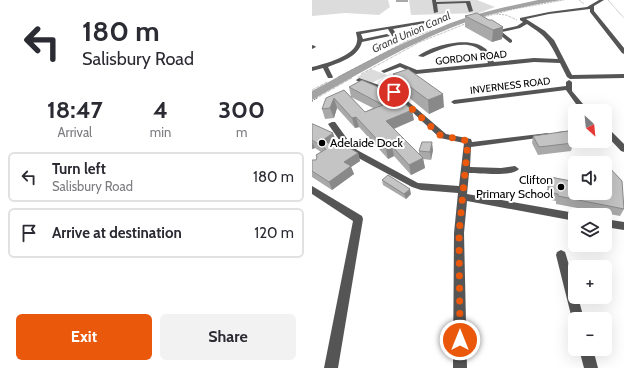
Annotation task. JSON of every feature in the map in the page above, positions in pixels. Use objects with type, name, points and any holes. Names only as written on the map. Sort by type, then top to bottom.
[{"type":"street","points":[[510,41],[498,31],[518,27],[522,21],[549,13],[592,9],[602,0]]},
{"type":"street","points":[[436,12],[434,2],[468,2],[471,11]]},
{"type":"street","points":[[592,9],[624,52]]},
{"type":"street","points":[[522,21],[548,36],[563,61],[570,77],[568,88],[580,104]]},
{"type":"street","points":[[312,69],[325,66],[351,54],[358,48],[361,41],[361,37],[357,31],[391,30],[410,24],[424,22]]},
{"type":"street","points":[[410,24],[413,27],[434,23]]},
{"type":"street","points":[[496,27],[510,23]]},
{"type":"street","points":[[391,30],[396,38]]},
{"type":"street","points":[[361,41],[387,36]]},
{"type":"street","points":[[422,56],[432,53],[439,47],[452,44],[474,45],[484,50],[492,64]]},
{"type":"street","name":"GORDON ROAD","points":[[384,71],[400,65],[416,72],[534,60],[563,61]]},
{"type":"street","points":[[325,66],[330,77]]},
{"type":"street","points":[[570,77],[624,76]]},
{"type":"street","points":[[357,78],[394,92],[440,135],[467,142],[568,133]]},
{"type":"street","name":"INVERNESS ROAD","points":[[454,102],[568,88]]},
{"type":"street","points":[[332,124],[340,134],[346,146],[354,152],[421,187],[464,190],[568,215]]},
{"type":"street","points":[[612,137],[624,149]]},
{"type":"street","points":[[460,368],[459,233],[466,170],[467,142]]},
{"type":"street","points":[[466,170],[501,171],[515,169]]},
{"type":"street","points":[[312,189],[358,219],[331,368]]},
{"type":"street","points":[[612,223],[624,226]]},
{"type":"street","points":[[561,255],[576,312]]},
{"type":"street","points":[[588,356],[592,368]]},
{"type":"path","points":[[482,18],[541,3],[564,0]]},
{"type":"path","points":[[607,0],[624,18]]},
{"type":"path","points":[[496,14],[506,15],[522,21]]},
{"type":"path","points":[[312,101],[357,78],[420,42],[469,22]]},
{"type":"path","points":[[312,90],[418,35],[435,29],[434,23]]},
{"type":"shaded area","points":[[312,0],[388,0],[390,7],[379,15],[345,13],[312,16]]},
{"type":"shaded area","points":[[409,0],[477,0],[495,7],[479,13],[411,15]]},
{"type":"shaded area","points":[[538,0],[561,0],[527,6],[472,20],[431,36],[390,56],[312,100],[312,91],[408,41],[453,22],[501,8]]},
{"type":"shaded area","points":[[371,69],[387,75],[372,83],[357,77]]},
{"type":"building","points":[[477,13],[503,27],[493,30],[465,16]]},
{"type":"building","points":[[408,69],[443,94],[428,100],[393,74]]},
{"type":"building","points":[[362,80],[394,94],[412,110],[386,121],[423,158],[409,165],[392,146],[386,149],[356,117],[352,118],[334,98],[330,108],[322,109],[326,98],[344,90],[365,112],[383,105],[349,87]]},
{"type":"building","points":[[312,124],[333,133],[323,140],[337,148],[343,144],[358,153],[344,162],[351,166],[329,182],[312,171],[312,160],[316,160],[316,155],[326,149],[312,140]]},
{"type":"building","points":[[568,131],[568,144],[539,147],[533,136]]},
{"type":"building","points":[[422,142],[432,142],[430,152],[419,151]]},
{"type":"building","points":[[612,170],[622,181],[624,209],[578,200],[612,200]]},
{"type":"building","points":[[388,175],[410,189],[404,194],[382,180]]},
{"type":"building","points":[[550,177],[568,180],[568,198],[558,196],[558,194],[553,193],[554,188],[548,187]]},
{"type":"place","name":"Adelaide Dock","points":[[322,143]]},
{"type":"place","name":"Clifton Primary School","points":[[561,187]]},
{"type":"route","points":[[394,92],[440,135],[466,139],[468,141],[469,145],[464,197],[459,233],[460,340]]},
{"type":"water label","name":"Grand Union Canal","points":[[411,32]]}]
